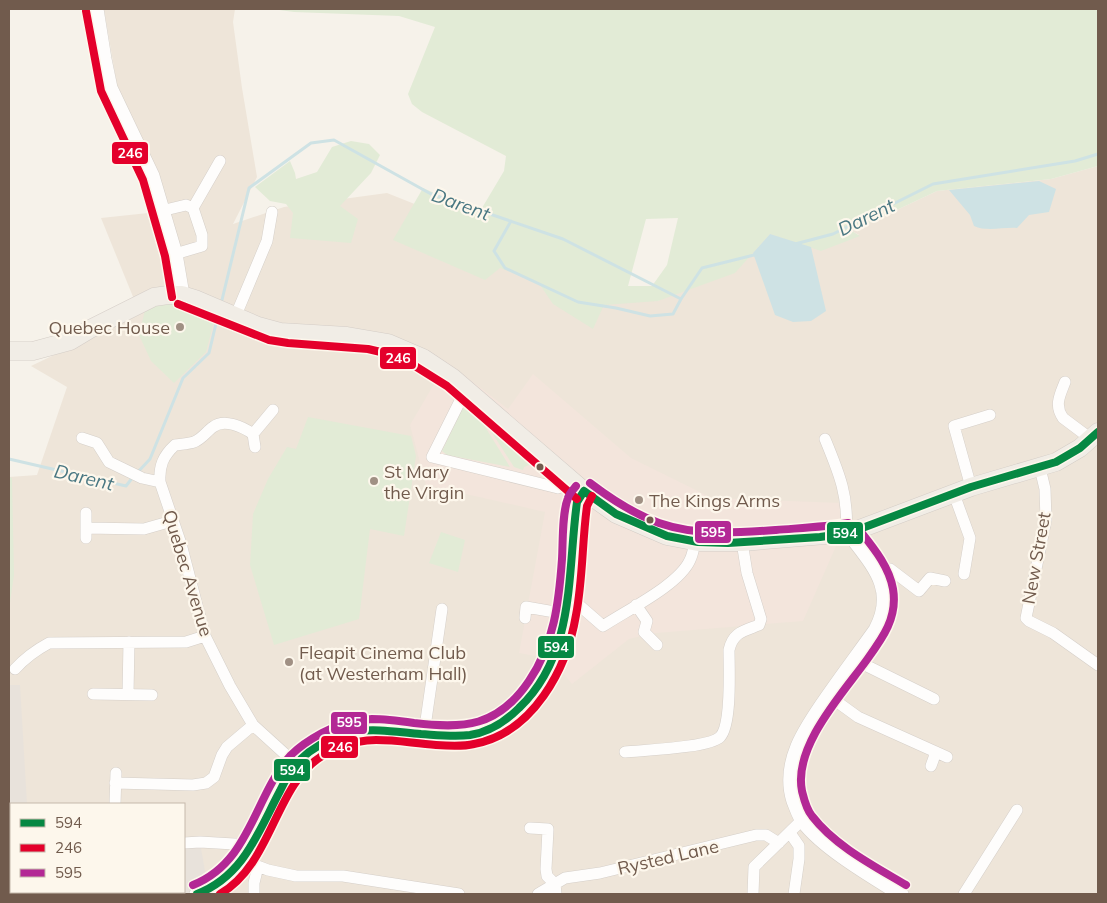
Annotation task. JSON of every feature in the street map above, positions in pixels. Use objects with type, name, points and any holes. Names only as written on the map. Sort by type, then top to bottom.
[{"type":"main road","points":[[96,9],[110,88],[152,176],[175,254],[182,295]]},
{"type":"main road","points":[[9,351],[33,352],[70,341],[154,297],[182,295],[236,315],[258,326],[280,332],[347,336],[388,343],[423,358],[466,388],[584,492],[616,514],[667,536],[695,541],[742,542],[848,534],[971,486],[1056,462],[1095,436]]},
{"type":"main road","points":[[197,894],[220,882],[242,860],[296,764],[308,753],[326,742],[347,733],[379,729],[450,736],[477,734],[512,716],[533,694],[552,661],[560,640],[568,598],[576,506],[584,492]]},
{"type":"main road","points":[[848,534],[882,581],[885,597],[882,620],[828,696],[801,739],[792,766],[790,778],[791,792],[802,820],[814,834],[833,849],[901,894]]},
{"type":"street","points":[[193,208],[220,161]]},
{"type":"street","points":[[162,211],[186,205],[193,208],[202,234],[202,246],[175,254]]},
{"type":"street","points":[[236,315],[267,241],[272,212]]},
{"type":"street","points":[[1065,382],[1058,398],[1060,414],[1063,418],[1095,436]]},
{"type":"street","points":[[466,388],[432,457],[558,488],[568,477]]},
{"type":"street","points":[[255,447],[254,434],[272,410]]},
{"type":"street","points":[[971,486],[954,426],[990,415]]},
{"type":"street","name":"Quebec Avenue","points":[[254,434],[247,429],[233,424],[223,423],[215,425],[194,442],[175,445],[163,459],[160,482],[193,585],[205,636],[230,686],[253,725],[296,764]]},
{"type":"street","points":[[82,438],[97,443],[109,462],[142,478],[160,482]]},
{"type":"street","points":[[825,440],[842,482],[848,534]]},
{"type":"street","name":"New Street","points":[[1040,468],[1046,503],[1046,520],[1026,618],[1053,633],[1098,665]]},
{"type":"street","points":[[954,494],[970,538],[964,574]]},
{"type":"street","points":[[86,513],[86,533],[144,530],[172,521]]},
{"type":"street","points":[[568,598],[572,599],[603,626],[636,605],[655,596],[688,564],[695,541]]},
{"type":"street","points":[[625,752],[706,744],[721,736],[728,714],[729,650],[731,642],[736,634],[759,625],[762,619],[747,573],[742,542]]},
{"type":"street","points":[[878,573],[890,569],[919,591],[930,578],[945,581]]},
{"type":"street","points":[[636,605],[647,621],[644,632],[657,645]]},
{"type":"street","points":[[424,734],[442,609]]},
{"type":"street","points":[[526,612],[566,614]]},
{"type":"street","points":[[15,668],[37,649],[50,644],[186,642],[205,636]]},
{"type":"street","points":[[128,642],[128,694]]},
{"type":"street","points":[[854,660],[934,699]]},
{"type":"street","points":[[93,694],[152,695]]},
{"type":"street","points":[[828,696],[858,717],[942,755],[931,766]]},
{"type":"street","points":[[115,803],[116,778],[193,785],[206,783],[214,778],[222,755],[227,747],[253,725]]},
{"type":"street","points":[[964,894],[1017,810]]},
{"type":"street","points":[[753,894],[754,867],[802,820]]},
{"type":"street","points":[[530,828],[548,829],[546,869],[547,876],[556,889]]},
{"type":"street","points":[[790,833],[799,846],[794,894]]},
{"type":"street","name":"Rysted Lane","points":[[538,894],[556,889],[566,878],[600,873],[756,835],[766,835],[779,843]]},
{"type":"street","points":[[185,843],[251,845]]},
{"type":"street","points":[[242,860],[268,870],[296,876],[343,876],[459,894]]},
{"type":"street","points":[[254,894],[254,883],[258,866]]},
{"type":"shaded area","points":[[104,9],[235,9],[233,22],[257,177],[233,224],[284,207],[387,193],[658,301],[770,234],[859,235],[852,231],[937,191],[1051,179],[1098,166],[1098,894],[9,894],[9,477],[37,475],[67,387],[31,366],[140,314],[101,218],[167,211],[118,91]]},
{"type":"shaded area","points":[[1039,181],[1056,189],[1049,212],[1029,215],[1017,228],[990,229],[974,226],[970,215],[949,190]]},
{"type":"shaded area","points":[[770,234],[811,247],[826,311],[811,321],[793,322],[775,315],[753,253]]},
{"type":"shaded area","points":[[447,362],[508,409],[533,374],[631,458],[712,498],[842,503],[844,528],[803,621],[656,633],[629,639],[572,684],[555,663],[546,658],[519,653],[545,512],[426,485],[410,425]]},
{"type":"shaded area","points":[[9,685],[20,685],[27,803],[10,803],[10,893],[185,893],[185,843],[200,842],[208,889],[198,894],[9,894]]},
{"type":"green space","points":[[272,9],[1098,9],[1098,166],[1051,179],[937,191],[852,231],[860,236],[821,251],[770,234],[735,273],[658,301],[604,305],[593,329],[553,304],[538,282],[500,268],[485,280],[393,240],[423,188],[479,213],[504,171],[506,156],[422,112],[412,104],[408,94],[435,27],[399,16],[294,12]],"holes":[[[678,218],[667,265],[652,286],[628,286],[646,219]]]},
{"type":"green space","points":[[351,141],[369,144],[380,155],[371,173],[340,206],[358,219],[351,243],[290,238],[293,213],[286,204],[270,201],[255,187],[290,161],[296,179],[317,172],[332,147]]},
{"type":"green space","points":[[172,302],[194,306],[216,314],[206,352],[174,383],[151,361],[139,335],[146,306]]},
{"type":"green space","points":[[466,401],[469,401],[510,467],[447,455],[442,451]]},
{"type":"green space","points":[[476,408],[504,432],[501,436],[504,439],[508,435],[539,458],[534,467],[529,465],[524,467],[523,470],[514,467]]},
{"type":"green space","points":[[308,417],[411,436],[416,456],[404,536],[370,529],[359,619],[274,645],[250,565],[253,514],[268,479],[287,447],[296,449]]},
{"type":"green space","points":[[9,477],[12,478],[14,575],[9,609]]},
{"type":"green space","points":[[441,532],[465,540],[458,572],[429,563]]},
{"type":"waterway","name":"Darent","points":[[221,304],[249,188],[311,143],[334,140],[431,194],[563,239],[681,299],[702,268],[758,254]]},
{"type":"waterway","name":"Darent","points":[[795,244],[833,234],[933,184],[1075,161],[1098,154]]},
{"type":"waterway","points":[[511,221],[494,251],[505,268],[578,302],[650,316],[673,314],[681,299]]},
{"type":"waterway","name":"Darent","points":[[137,473],[150,459],[183,378],[209,353],[218,315]]},
{"type":"waterway","name":"Darent","points":[[9,459],[126,486],[133,477]]},
{"type":"transit line","name":"246","points":[[86,11],[101,91],[143,180],[165,256],[172,297]]},
{"type":"transit line","name":"246","points":[[178,304],[269,340],[368,349],[407,361],[447,386],[577,499]]},
{"type":"transit line","name":"594","points":[[584,491],[616,514],[667,536],[698,542],[728,543],[820,537],[849,533],[971,487],[1056,462],[1080,448],[1098,432]]},
{"type":"transit line","name":"595","points":[[590,483],[632,511],[659,523],[688,530],[702,532],[746,532],[848,523]]},
{"type":"transit line","name":"595","points":[[193,885],[212,874],[228,861],[240,845],[279,771],[294,752],[318,735],[346,723],[359,720],[388,720],[432,725],[479,722],[505,708],[517,696],[537,667],[550,638],[559,591],[566,504],[576,486]]},
{"type":"transit line","name":"594","points":[[197,894],[227,876],[238,864],[248,851],[292,770],[304,756],[324,743],[337,736],[376,730],[446,736],[470,735],[497,725],[519,708],[537,687],[551,663],[560,638],[566,611],[577,502],[584,491]]},
{"type":"transit line","name":"246","points":[[220,894],[238,880],[252,864],[293,786],[306,769],[322,756],[351,743],[378,740],[465,746],[495,738],[514,727],[530,713],[544,696],[555,677],[565,656],[571,636],[580,588],[587,506],[592,496]]},
{"type":"transit line","name":"595","points":[[857,527],[879,556],[891,580],[894,600],[891,619],[878,645],[833,705],[812,739],[801,774],[802,791],[810,813],[832,837],[868,863],[906,885]]},
{"type":"place","name":"Quebec House","points":[[180,327]]},
{"type":"place","name":"St Mary the Virgin","points":[[374,481]]},
{"type":"place","name":"The Kings Arms","points":[[639,500]]},
{"type":"place","name":"Fleapit Cinema Club (at Westerham Hall)","points":[[289,662]]}]
